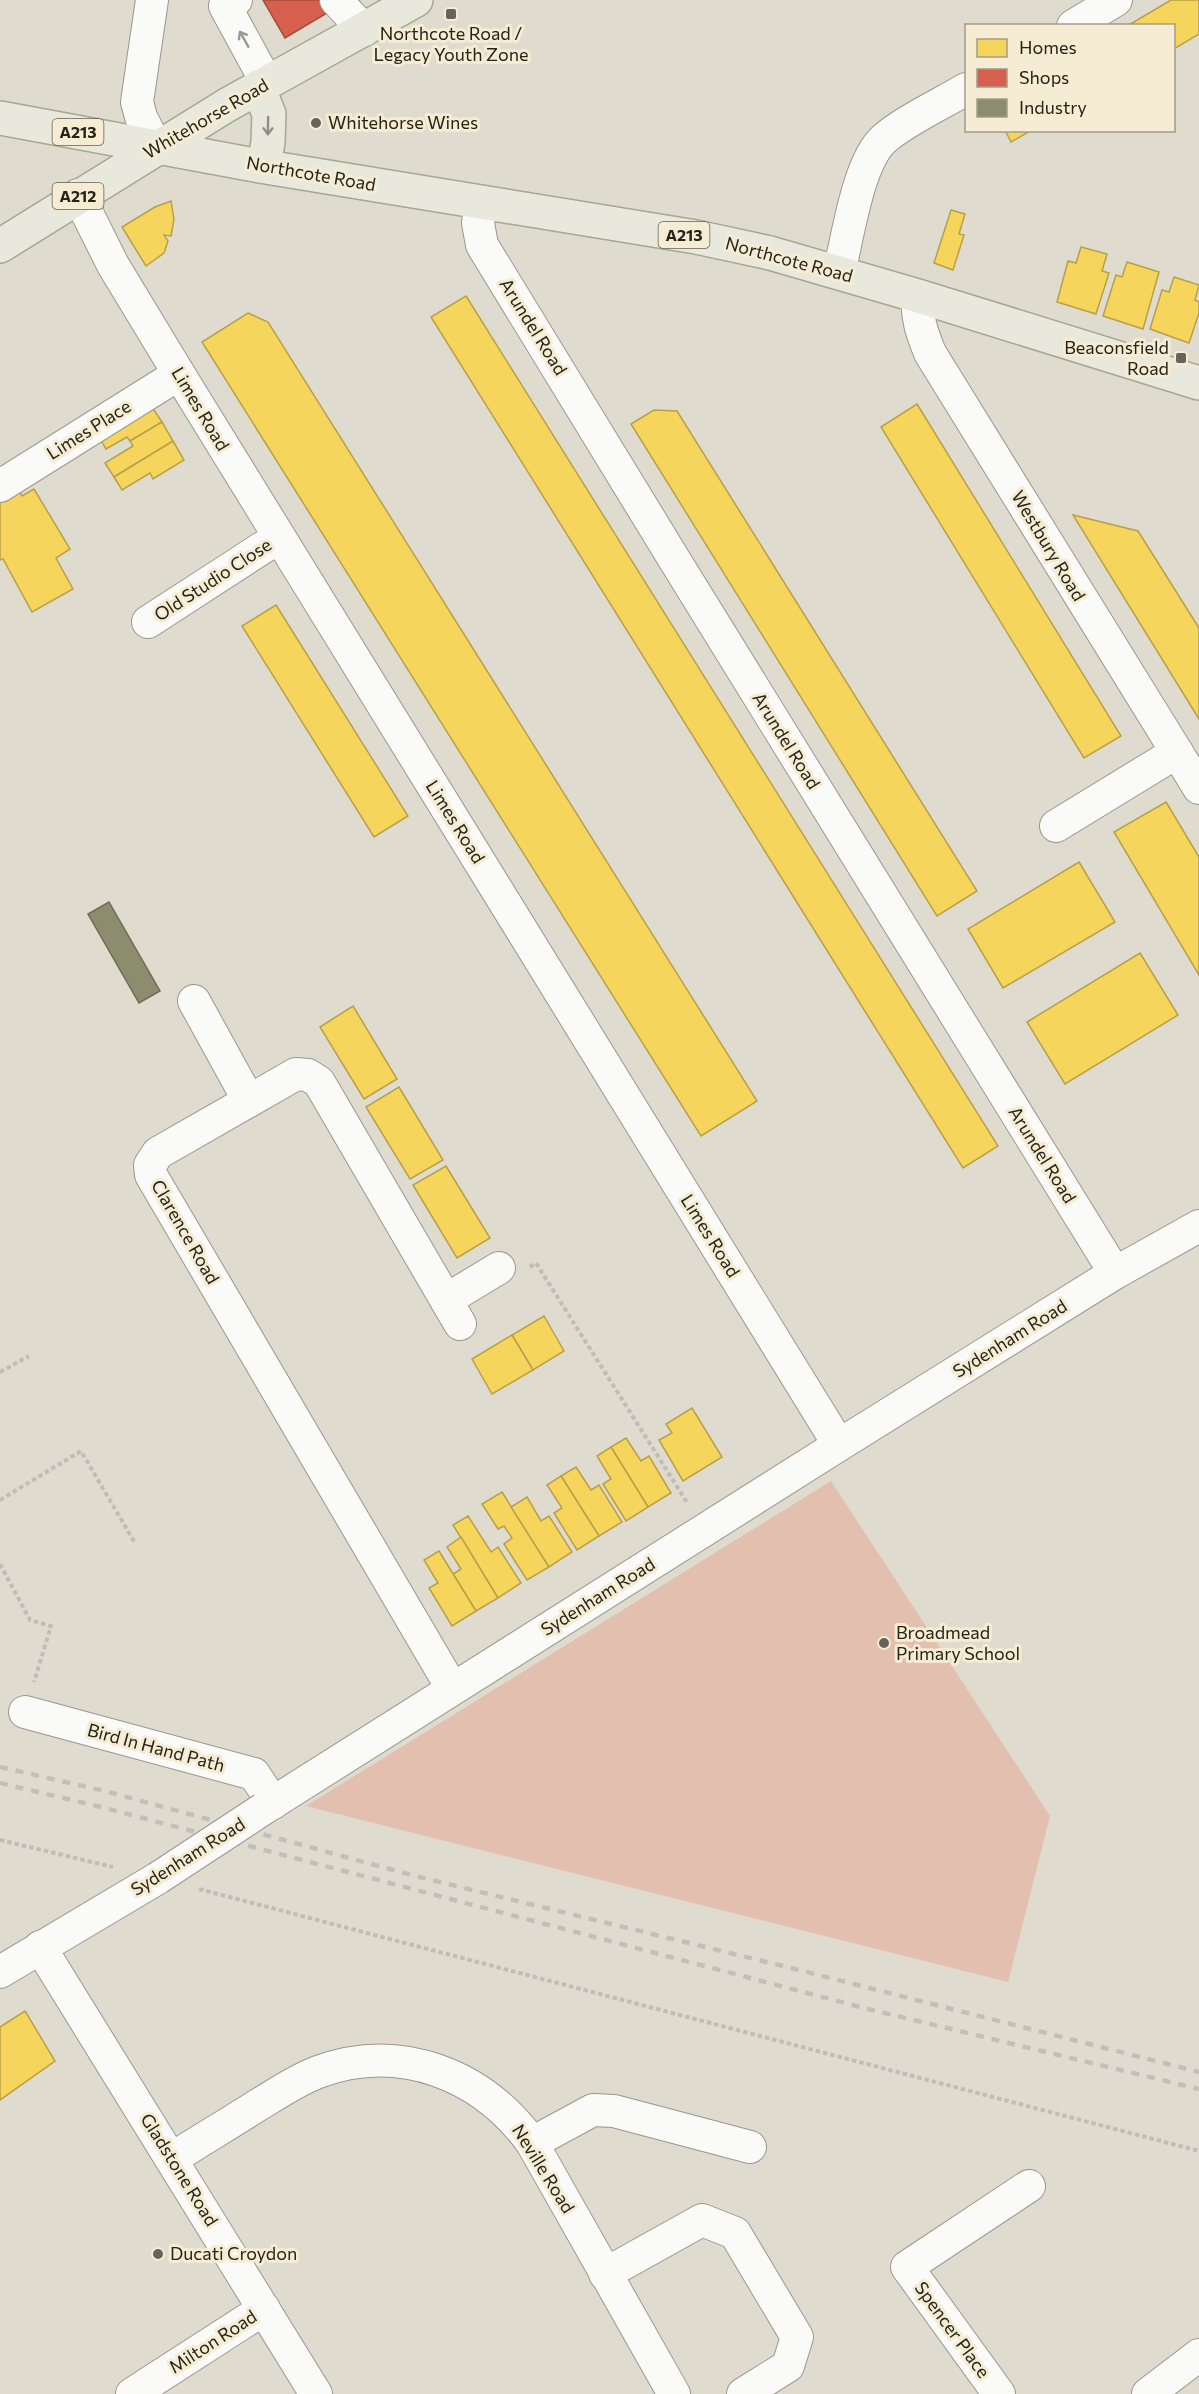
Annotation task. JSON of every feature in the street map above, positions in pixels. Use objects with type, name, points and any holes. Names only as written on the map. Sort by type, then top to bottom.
[{"type":"main road","name":"Whitehorse Road","points":[[0,246],[156,147],[262,85],[416,0]]},
{"type":"main road","points":[[262,85],[269,114],[264,166]]},
{"type":"main road","name":"A213","points":[[0,118],[156,147]]},
{"type":"main road","name":"Northcote Road","points":[[156,147],[696,237],[770,253],[918,296],[1199,384]]},
{"type":"street","points":[[152,0],[137,102],[141,117],[156,147]]},
{"type":"street","points":[[336,0],[364,30]]},
{"type":"street","points":[[1076,24],[1116,0]]},
{"type":"street","points":[[228,2],[262,85]]},
{"type":"street","points":[[839,272],[863,176],[876,147],[893,132],[965,90]]},
{"type":"street","name":"Limes Road","points":[[78,195],[113,266],[178,374],[839,1445]]},
{"type":"street","name":"Arundel Road","points":[[481,202],[478,223],[482,245],[680,570],[1115,1273]]},
{"type":"street","name":"Westbury Road","points":[[918,296],[917,310],[920,330],[930,353],[1199,788]]},
{"type":"street","name":"Limes Place","points":[[0,486],[178,374]]},
{"type":"street","name":"Old Studio Close","points":[[148,622],[279,537]]},
{"type":"street","points":[[1056,826],[1177,752]]},
{"type":"street","points":[[194,1001],[249,1101]]},
{"type":"street","name":"Clarence Road","points":[[452,1688],[151,1175],[150,1164],[158,1153],[296,1074],[308,1075],[319,1082],[453,1312],[500,1268]]},
{"type":"street","name":"Sydenham Road","points":[[0,1972],[158,1878],[452,1688],[1115,1273],[1199,1226]]},
{"type":"street","name":"Bird In Hand Path","points":[[25,1712],[254,1774],[268,1806]]},
{"type":"street","name":"Gladstone Road","points":[[40,1947],[316,2394]]},
{"type":"street","name":"Neville Road","points":[[172,2158],[294,2083],[317,2072],[362,2061],[410,2062],[437,2069],[465,2082],[488,2096],[508,2113],[532,2143],[674,2394]]},
{"type":"street","points":[[532,2143],[593,2110],[614,2111],[750,2147]]},
{"type":"street","name":"Spencer Place","points":[[999,2394],[907,2267],[1029,2186]]},
{"type":"street","points":[[605,2274],[702,2220],[735,2233],[797,2337],[788,2366],[743,2394]]},
{"type":"street","name":"Milton Road","points":[[132,2394],[264,2309]]},
{"type":"street","points":[[1148,2394],[1199,2355]]},
{"type":"path","points":[[500,1268],[508,1282],[536,1263],[704,1530]]},
{"type":"path","points":[[0,1372],[29,1356]]},
{"type":"path","points":[[0,1500],[81,1451],[135,1543]]},
{"type":"path","points":[[0,1564],[30,1620],[51,1626],[25,1712]]},
{"type":"path","points":[[0,1840],[158,1878],[1199,2151]]},
{"type":"shaded area","points":[[831,1481],[1050,1816],[1008,1982],[306,1806]]},
{"type":"building: Homes","points":[[1171,0],[1199,0],[1199,34],[1175,48],[1175,24],[1130,24]]},
{"type":"building: Homes","points":[[1006,132],[1028,132],[1011,142]]},
{"type":"building: Homes","points":[[171,201],[174,219],[171,236],[164,235],[168,241],[164,253],[146,266],[122,227],[155,207]]},
{"type":"building: Homes","points":[[951,210],[965,214],[959,234],[964,235],[953,270],[934,263]]},
{"type":"building: Homes","points":[[1081,247],[1107,254],[1102,271],[1109,273],[1096,314],[1057,302],[1068,261],[1076,263]]},
{"type":"building: Homes","points":[[1127,262],[1159,272],[1143,329],[1103,316],[1116,275],[1122,277]]},
{"type":"building: Homes","points":[[1174,277],[1199,285],[1195,300],[1199,302],[1199,313],[1189,343],[1150,329],[1162,290],[1169,292]]},
{"type":"building: Homes","points":[[466,296],[998,1146],[963,1168],[431,317]]},
{"type":"building: Homes","points":[[248,313],[268,322],[757,1101],[701,1136],[202,342]]},
{"type":"building: Homes","points":[[150,404],[162,422],[130,441],[127,437],[106,449],[98,435]]},
{"type":"building: Homes","points":[[917,404],[1121,736],[1084,758],[881,427]]},
{"type":"building: Homes","points":[[654,410],[677,411],[977,891],[937,916],[631,424]]},
{"type":"building: Homes","points":[[162,422],[173,441],[114,477],[105,463],[133,446],[130,441]]},
{"type":"building: Homes","points":[[173,441],[184,460],[153,479],[150,473],[122,490],[114,477]]},
{"type":"building: Homes","points":[[16,486],[22,496],[34,489],[70,549],[56,558],[73,589],[32,612],[3,559],[0,560],[0,496]]},
{"type":"building: Homes","points":[[1073,515],[1138,531],[1199,628],[1199,719]]},
{"type":"building: Homes","points":[[276,605],[408,816],[374,837],[242,626]]},
{"type":"building: Homes","points":[[1166,802],[1199,857],[1199,975],[1114,832]]},
{"type":"building: Homes","points":[[1079,862],[1115,922],[1003,988],[968,929]]},
{"type":"building: Homes","points":[[1140,953],[1178,1015],[1065,1084],[1027,1022]]},
{"type":"building: Homes","points":[[353,1006],[397,1079],[364,1099],[320,1027]]},
{"type":"building: Homes","points":[[399,1087],[443,1160],[410,1179],[366,1107]]},
{"type":"building: Homes","points":[[446,1166],[490,1238],[457,1258],[413,1185]]},
{"type":"building: Homes","points":[[544,1316],[564,1351],[533,1370],[512,1335]]},
{"type":"building: Homes","points":[[512,1335],[533,1370],[492,1394],[472,1359]]},
{"type":"building: Homes","points":[[692,1408],[722,1457],[683,1481],[659,1440],[672,1433],[666,1424]]},
{"type":"building: Homes","points":[[626,1438],[641,1461],[649,1456],[671,1493],[648,1507],[611,1447]]},
{"type":"building: Homes","points":[[611,1447],[648,1507],[626,1521],[603,1484],[611,1479],[597,1456]]},
{"type":"building: Homes","points":[[576,1467],[591,1490],[599,1485],[622,1522],[599,1536],[561,1476]]},
{"type":"building: Homes","points":[[561,1476],[599,1536],[577,1550],[554,1513],[562,1508],[547,1485]]},
{"type":"building: Homes","points":[[502,1492],[549,1567],[527,1580],[504,1544],[512,1538],[504,1526],[498,1529],[482,1504]]},
{"type":"building: Homes","points":[[527,1497],[541,1521],[549,1516],[572,1552],[549,1567],[511,1507]]},
{"type":"building: Homes","points":[[468,1516],[491,1552],[498,1547],[521,1583],[498,1598],[453,1525]]},
{"type":"building: Homes","points":[[461,1537],[498,1598],[476,1611],[453,1574],[461,1569],[447,1547]]},
{"type":"building: Homes","points":[[439,1551],[476,1611],[452,1626],[429,1588],[438,1583],[424,1560]]},
{"type":"building: Homes","points":[[25,2011],[55,2061],[0,2100],[0,2027]]},
{"type":"building: Shops","points":[[263,0],[319,0],[327,13],[285,38]]},
{"type":"building: Industry","points":[[109,902],[160,991],[139,1003],[88,914]]},
{"type":"railway","points":[[0,1767],[105,1791],[415,1876],[783,1966],[1199,2072]]},
{"type":"railway","points":[[0,1783],[101,1807],[864,2008],[1199,2089]]},
{"type":"place","name":"Northcote Road / Legacy Youth Zone","points":[[451,14]]},
{"type":"place","name":"Whitehorse Wines","points":[[316,123]]},
{"type":"place","name":"Beaconsfield Road","points":[[1181,358]]},
{"type":"place","name":"Broadmead Primary School","points":[[884,1643]]},
{"type":"place","name":"Ducati Croydon","points":[[158,2254]]}]
